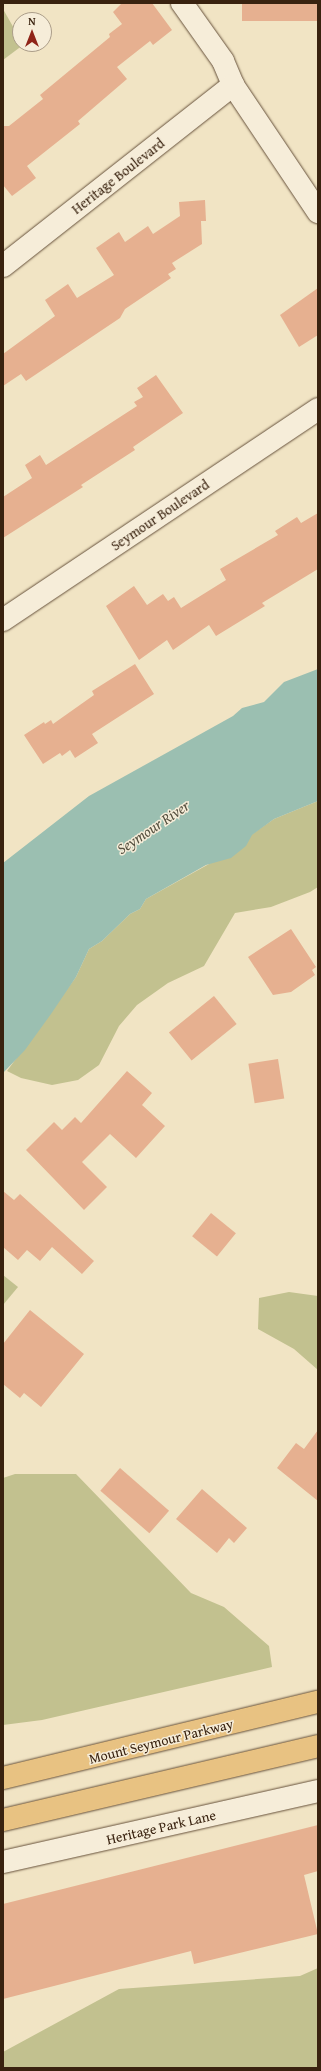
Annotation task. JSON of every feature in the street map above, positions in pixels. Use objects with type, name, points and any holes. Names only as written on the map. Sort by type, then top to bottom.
[{"type":"main road","name":"Mount Seymour Parkway","points":[[3,1778],[318,1702]]},
{"type":"main road","points":[[3,1820],[318,1746]]},
{"type":"street","points":[[182,3],[224,61],[233,85],[318,212]]},
{"type":"street","name":"Heritage Boulevard","points":[[3,266],[233,85]]},
{"type":"street","name":"Seymour Boulevard","points":[[3,620],[318,410]]},
{"type":"street","name":"Heritage Park Lane","points":[[3,1862],[318,1791]]},
{"type":"shaded area","points":[[3,9],[12,25],[12,52],[14,52],[3,60]]},
{"type":"shaded area","points":[[318,801],[318,887],[310,892],[271,907],[235,913],[204,966],[168,983],[137,1005],[119,1026],[99,1065],[78,1080],[52,1085],[21,1078],[7,1071],[76,977],[89,949],[102,941],[130,914],[140,909],[146,899],[209,864],[274,819]]},
{"type":"shaded area","points":[[3,1275],[18,1287],[3,1305]]},
{"type":"shaded area","points":[[289,1292],[318,1296],[318,1370],[294,1349],[258,1329],[259,1298]]},
{"type":"shaded area","points":[[15,1474],[76,1474],[191,1593],[224,1607],[269,1646],[272,1667],[42,1720],[3,1725],[3,1478]]},
{"type":"shaded area","points":[[318,1968],[318,2068],[3,2068],[3,2052],[119,1989],[300,1976]]},
{"type":"water","name":"Seymour River","points":[[318,669],[318,801],[274,819],[252,835],[246,846],[231,858],[206,865],[146,899],[140,909],[130,914],[102,941],[89,949],[76,977],[51,1014],[25,1050],[3,1073],[3,863],[89,796],[233,716],[242,708],[264,702],[284,682]]},
{"type":"building","points":[[122,3],[152,3],[172,30],[153,45],[150,41],[117,67],[127,79],[78,121],[80,124],[27,166],[36,178],[12,196],[3,185],[3,126],[9,126],[43,99],[40,95],[110,37],[109,34],[122,24],[113,12]]},
{"type":"building","points":[[242,3],[318,3],[318,21],[242,21]]},
{"type":"building","points":[[205,200],[206,221],[201,221],[202,244],[172,263],[176,269],[168,274],[171,278],[125,309],[120,318],[26,381],[21,374],[3,386],[3,354],[55,316],[45,300],[68,284],[77,298],[114,275],[96,248],[119,232],[125,242],[148,226],[153,234],[180,216],[179,202]]},
{"type":"building","points":[[318,288],[318,335],[299,347],[280,315]]},
{"type":"building","points":[[156,375],[183,413],[133,447],[135,450],[81,485],[83,487],[3,538],[3,497],[32,478],[25,465],[40,455],[46,465],[137,406],[134,402],[143,397],[137,388]]},
{"type":"building","points":[[318,513],[318,569],[262,603],[265,606],[216,636],[209,625],[173,650],[167,640],[139,660],[106,606],[134,586],[147,605],[163,594],[168,601],[174,597],[181,608],[226,580],[220,569],[278,535],[275,531],[297,517],[301,523]]},
{"type":"building","points":[[135,664],[154,694],[92,734],[98,743],[75,758],[70,750],[62,756],[60,753],[43,764],[24,735],[44,722],[45,724],[51,720],[53,724],[94,695],[92,691]]},
{"type":"building","points":[[291,929],[316,967],[312,970],[315,975],[291,992],[273,995],[248,957]]},
{"type":"building","points":[[214,996],[237,1024],[192,1060],[169,1033]]},
{"type":"building","points":[[278,1059],[284,1099],[255,1103],[248,1064]]},
{"type":"building","points":[[127,1071],[152,1093],[142,1105],[165,1126],[136,1158],[110,1134],[82,1162],[107,1187],[84,1210],[26,1150],[54,1122],[62,1130],[75,1117],[81,1123]]},
{"type":"building","points":[[3,1191],[14,1200],[20,1194],[94,1261],[82,1274],[52,1247],[40,1261],[27,1250],[18,1260],[3,1247]]},
{"type":"building","points":[[211,1213],[236,1233],[217,1256],[192,1236]]},
{"type":"building","points":[[30,1310],[84,1354],[41,1407],[24,1393],[20,1398],[3,1384],[3,1344]]},
{"type":"building","points":[[318,1430],[318,1501],[277,1468],[296,1443],[304,1449]]},
{"type":"building","points":[[120,1468],[169,1511],[149,1533],[100,1491]]},
{"type":"building","points":[[202,1489],[247,1528],[234,1543],[229,1538],[217,1553],[176,1519]]},
{"type":"building","points":[[318,1825],[318,1871],[304,1875],[318,1934],[194,1964],[191,1951],[3,1999],[3,1904]]}]
